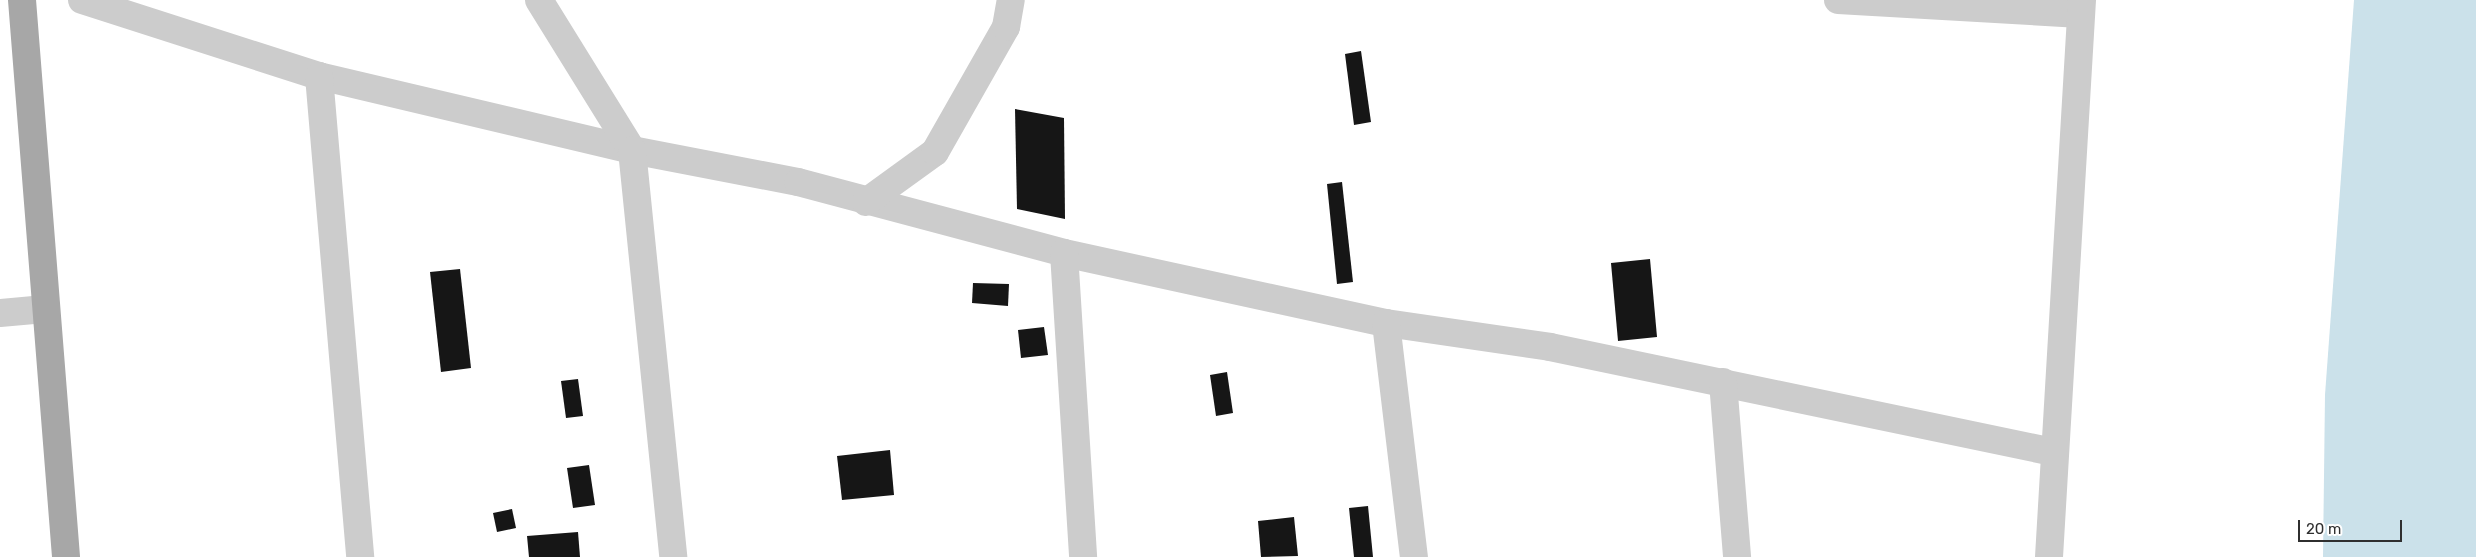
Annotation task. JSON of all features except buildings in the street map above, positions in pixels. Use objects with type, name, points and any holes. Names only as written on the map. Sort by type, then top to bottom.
[{"type":"main road","points":[[22,0],[66,557]]},
{"type":"street","points":[[82,0],[319,76],[632,150],[798,182],[866,202],[1064,253],[1386,323],[1550,347],[2054,452]]},
{"type":"street","points":[[539,0],[632,150],[673,557]]},
{"type":"street","points":[[866,202],[935,152],[1006,27],[1011,0]]},
{"type":"street","points":[[1838,0],[2081,7],[2049,557]]},
{"type":"street","points":[[319,76],[360,557]]},
{"type":"street","points":[[1064,253],[1083,557]]},
{"type":"street","points":[[0,313],[45,309]]},
{"type":"street","points":[[1386,323],[1414,557]]},
{"type":"street","points":[[1723,382],[1737,557]]},
{"type":"water","points":[[2354,0],[2476,0],[2476,557],[2323,557],[2325,395]]}]
